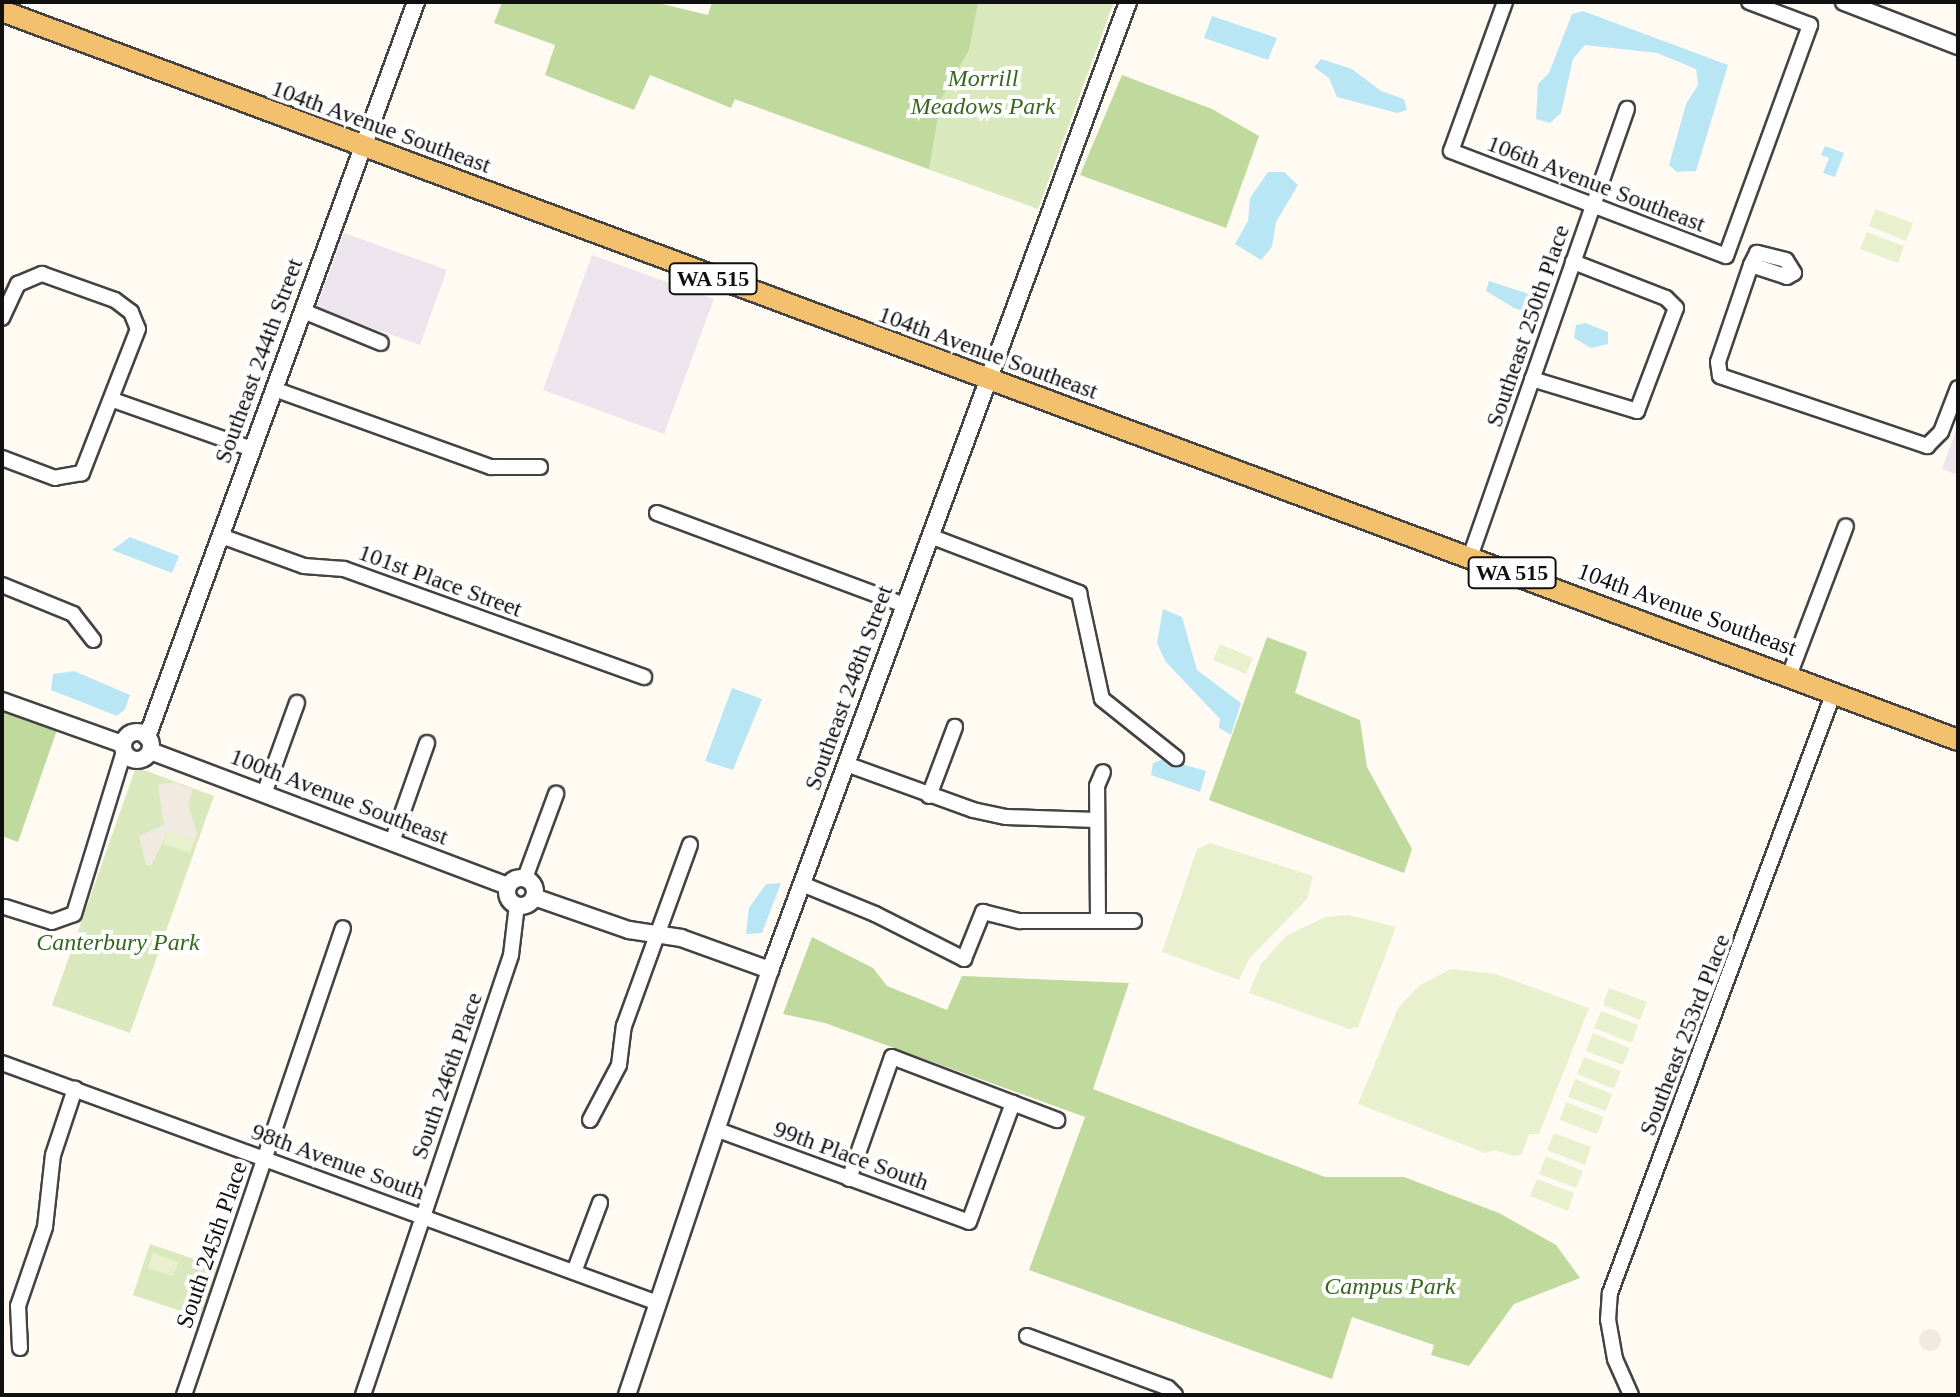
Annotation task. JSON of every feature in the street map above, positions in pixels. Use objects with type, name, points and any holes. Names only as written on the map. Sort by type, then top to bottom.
[{"type":"main road","name":"104th Avenue Southeast","points":[[2,11],[1958,740]]},
{"type":"street","name":"Southeast 244th Street","points":[[150,744],[252,449],[416,2]]},
{"type":"street","name":"Southeast 248th Street","points":[[627,1395],[770,970],[1128,2]]},
{"type":"street","name":"106th Avenue Southeast","points":[[1505,2],[1451,151],[1592,208],[1726,256],[1810,25],[1749,2]]},
{"type":"street","points":[[1844,2],[1958,46]]},
{"type":"street","name":"Southeast 250th Place","points":[[1470,557],[1627,109]]},
{"type":"street","points":[[1532,379],[1637,411],[1676,308],[1673,302],[1573,262]]},
{"type":"street","points":[[1751,265],[1718,362],[1720,376],[1927,446],[1941,432],[1958,388]]},
{"type":"street","points":[[2,318],[11,292],[26,277],[42,274],[115,300],[131,312],[137,334],[89,466],[75,478],[55,478],[2,458]]},
{"type":"street","points":[[303,311],[381,343]]},
{"type":"street","points":[[274,389],[491,467],[540,467]]},
{"type":"street","points":[[113,400],[252,449]]},
{"type":"street","points":[[657,513],[905,605]]},
{"type":"street","points":[[1789,676],[1846,526]]},
{"type":"street","name":"101st Place Street","points":[[221,536],[304,566],[344,569],[644,677]]},
{"type":"street","points":[[930,536],[1079,593],[1102,699],[1176,758]]},
{"type":"street","points":[[2,585],[73,614],[93,640]]},
{"type":"street","name":"Southeast 253rd Place","points":[[1631,1395],[1615,1359],[1608,1320],[1610,1293],[1834,692]]},
{"type":"street","points":[[2,701],[121,749],[148,756],[150,744]]},
{"type":"street","points":[[264,794],[297,703]]},
{"type":"street","points":[[929,796],[955,727]]},
{"type":"street","points":[[392,842],[427,743]]},
{"type":"street","name":"100th Avenue Southeast","points":[[150,744],[264,794],[508,886]]},
{"type":"street","points":[[5,907],[52,922],[74,914],[121,749]]},
{"type":"street","points":[[846,764],[929,796],[1006,817],[1097,820]]},
{"type":"street","points":[[1098,920],[1097,820],[1103,772]]},
{"type":"street","points":[[556,794],[525,878],[508,886],[509,900],[517,905],[534,897],[629,930],[658,933],[770,970]]},
{"type":"street","points":[[590,1120],[615,1075],[624,1026],[690,845]]},
{"type":"street","points":[[525,878],[535,888],[534,897]]},
{"type":"street","points":[[802,884],[875,914],[964,959],[983,912],[1020,921],[1134,921]]},
{"type":"street","name":"South 246th Place","points":[[363,1395],[511,955],[517,905]]},
{"type":"street","name":"South 245th Place","points":[[184,1395],[343,928]]},
{"type":"street","points":[[849,1179],[892,1057],[1057,1120]]},
{"type":"street","name":"98th Avenue South","points":[[2,1063],[658,1303]]},
{"type":"street","points":[[20,1348],[18,1306],[45,1227],[53,1155],[75,1089]]},
{"type":"street","name":"99th Place South","points":[[718,1130],[969,1222],[1013,1103]]},
{"type":"street","points":[[574,1272],[600,1203]]},
{"type":"street","points":[[1027,1336],[1168,1388],[1175,1395]]},
{"type":"shaded area","points":[[344,233],[447,270],[420,345],[316,308]]},
{"type":"shaded area","points":[[592,255],[714,299],[664,434],[543,390]]},
{"type":"shaded area","points":[[1958,425],[1958,475],[1942,469]]},
{"type":"shaded area","points":[[173,782],[193,789],[188,804],[197,833],[195,840],[168,831],[151,866],[146,865],[139,836],[164,825],[158,785]]},
{"type":"shaded area","points":[[1926,1329],[1934,1329],[1941,1340],[1934,1351],[1926,1351],[1919,1344],[1919,1336]]},
{"type":"green space","points":[[502,2],[654,2],[708,15],[712,2],[978,2],[969,50],[941,99],[929,169],[735,99],[731,108],[650,75],[634,110],[545,75],[555,45],[494,23]]},
{"type":"green space","name":"Morrill Meadows Park","points":[[771,2],[1114,2],[1038,209],[734,99]]},
{"type":"green space","points":[[1122,75],[1212,109],[1259,136],[1226,228],[1080,175]]},
{"type":"green space","points":[[1875,209],[1913,223],[1906,241],[1869,226]]},
{"type":"green space","points":[[1867,232],[1904,246],[1898,263],[1860,249]]},
{"type":"green space","points":[[1267,637],[1307,652],[1295,693],[1360,720],[1367,767],[1412,849],[1404,873],[1209,800]]},
{"type":"green space","points":[[1220,644],[1253,658],[1246,674],[1213,660]]},
{"type":"green space","points":[[2,706],[58,727],[18,842],[2,836]]},
{"type":"green space","name":"Canterbury Park","points":[[136,767],[214,796],[130,1033],[52,1005]]},
{"type":"green space","points":[[168,831],[195,840],[190,853],[164,844]]},
{"type":"green space","points":[[1210,843],[1313,876],[1307,899],[1249,959],[1239,980],[1162,952],[1197,849]]},
{"type":"green space","points":[[1349,915],[1396,927],[1358,1027],[1349,1029],[1249,993],[1261,964],[1286,936],[1325,917]]},
{"type":"green space","name":"Campus Park","points":[[812,937],[873,968],[887,986],[947,1010],[962,976],[1129,983],[1093,1089],[1325,1177],[1404,1177],[1499,1213],[1556,1245],[1580,1278],[1514,1304],[1469,1366],[1431,1355],[1434,1345],[1352,1317],[1332,1379],[1029,1270],[1085,1117],[825,1023],[783,1014]]},
{"type":"green space","points":[[1451,969],[1496,974],[1589,1008],[1539,1134],[1529,1134],[1522,1154],[1514,1156],[1494,1150],[1485,1153],[1358,1104],[1398,1008],[1420,985]]},
{"type":"green space","points":[[1609,988],[1647,1002],[1640,1020],[1603,1005]]},
{"type":"green space","points":[[1601,1011],[1638,1025],[1632,1043],[1594,1028]]},
{"type":"green space","points":[[1593,1033],[1630,1048],[1623,1065],[1586,1051]]},
{"type":"green space","points":[[1584,1057],[1621,1071],[1614,1089],[1577,1074]]},
{"type":"green space","points":[[1575,1079],[1612,1094],[1606,1111],[1568,1097]]},
{"type":"green space","points":[[1566,1102],[1604,1117],[1597,1134],[1560,1120]]},
{"type":"green space","points":[[1554,1133],[1591,1147],[1585,1165],[1547,1150]]},
{"type":"green space","points":[[1546,1156],[1583,1171],[1576,1188],[1539,1174]]},
{"type":"green space","points":[[1537,1179],[1574,1193],[1568,1211],[1530,1196]]},
{"type":"green space","points":[[150,1244],[218,1267],[201,1318],[133,1295]]},
{"type":"green space","points":[[153,1253],[178,1262],[173,1276],[148,1268]]},
{"type":"water","points":[[1583,11],[1728,65],[1696,171],[1677,172],[1669,165],[1686,104],[1698,85],[1696,69],[1657,53],[1585,45],[1573,59],[1561,113],[1550,123],[1536,119],[1538,84],[1549,73],[1572,14]]},
{"type":"water","points":[[1212,16],[1277,38],[1268,60],[1204,38]]},
{"type":"water","points":[[1321,59],[1352,69],[1381,91],[1404,99],[1407,110],[1397,113],[1337,97],[1329,78],[1314,67]]},
{"type":"water","points":[[1825,146],[1844,153],[1835,177],[1823,173],[1829,158],[1821,155]]},
{"type":"water","points":[[1268,172],[1284,172],[1298,185],[1276,222],[1272,247],[1261,260],[1235,244],[1248,221],[1250,198]]},
{"type":"water","points":[[1489,281],[1535,296],[1543,312],[1535,315],[1514,308],[1486,291]]},
{"type":"water","points":[[1586,323],[1608,332],[1608,344],[1591,348],[1574,338],[1576,325]]},
{"type":"water","points":[[130,537],[179,556],[172,573],[112,550]]},
{"type":"water","points":[[1163,609],[1182,617],[1197,670],[1241,703],[1231,735],[1219,728],[1220,719],[1165,661],[1157,643]]},
{"type":"water","points":[[74,671],[130,695],[125,709],[117,716],[51,690],[53,674]]},
{"type":"water","points":[[732,688],[762,699],[733,770],[705,761]]},
{"type":"water","points":[[1164,759],[1206,771],[1200,792],[1151,775],[1153,763]]},
{"type":"water","points":[[781,883],[762,933],[746,934],[749,908],[766,884]]}]
